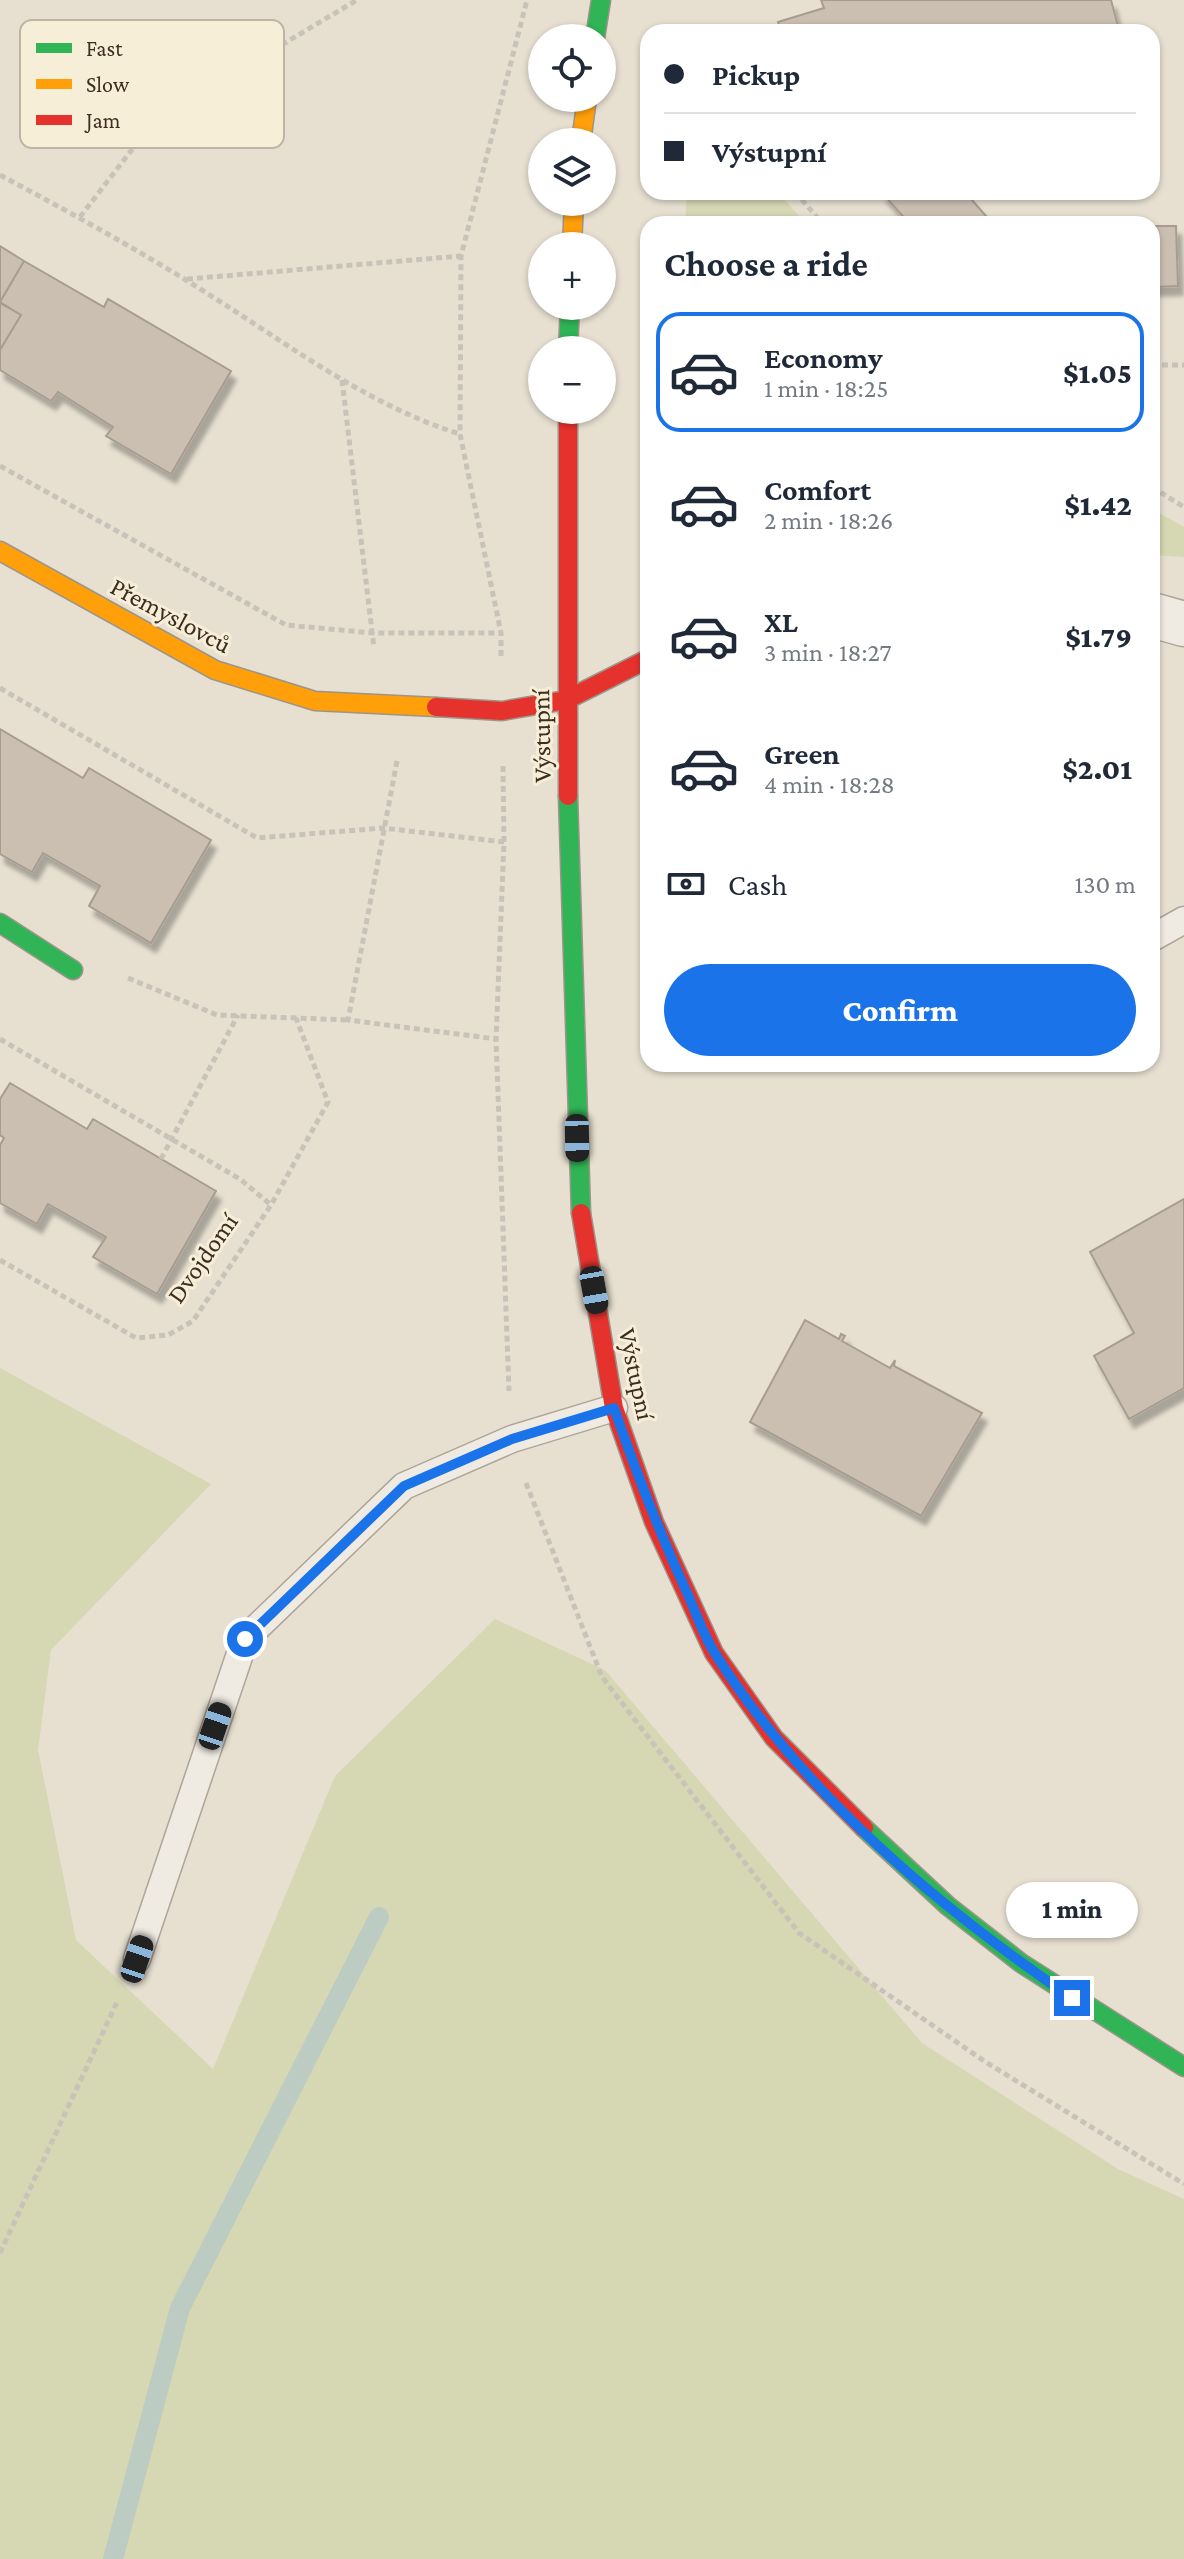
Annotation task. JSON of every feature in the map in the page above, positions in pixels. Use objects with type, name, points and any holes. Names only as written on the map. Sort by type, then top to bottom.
[{"type":"street","points":[[597,24],[601,0]]},
{"type":"street","name":"Výstupní","points":[[568,424],[566,700],[579,1201],[614,1408],[654,1522],[714,1653],[774,1738],[872,1838],[948,1906],[1085,2007],[1184,2067]]},
{"type":"street","name":"Přemyslovců","points":[[0,551],[215,670],[315,701],[502,711],[566,700],[640,663]]},
{"type":"street","points":[[1160,617],[1184,624]]},
{"type":"street","points":[[0,923],[73,970]]},
{"type":"lane","points":[[1160,934],[1184,920]]},
{"type":"lane","points":[[137,1959],[245,1639],[404,1486],[512,1439],[614,1408]]},
{"type":"path","points":[[284,44],[357,0]]},
{"type":"path","points":[[0,466],[286,625],[373,633],[501,633],[460,434],[461,256],[527,0]]},
{"type":"path","points":[[80,217],[133,148]]},
{"type":"path","points":[[0,175],[186,279],[342,379],[427,424],[460,434]]},
{"type":"path","points":[[802,200],[816,216]]},
{"type":"path","points":[[186,279],[461,256]]},
{"type":"path","points":[[1160,365],[1184,365]]},
{"type":"path","points":[[342,379],[375,657]]},
{"type":"path","points":[[1160,492],[1184,507]]},
{"type":"path","points":[[0,688],[257,838],[383,828],[504,842]]},
{"type":"path","points":[[348,1020],[398,755]]},
{"type":"path","points":[[503,764],[504,842],[496,1039],[510,1402]]},
{"type":"path","points":[[73,970],[101,967],[217,1015],[348,1020],[496,1039]]},
{"type":"path","points":[[161,1159],[238,1015]]},
{"type":"path","name":"Dvojdomí","points":[[0,1260],[136,1338],[168,1335],[193,1321],[271,1205],[328,1102],[296,1018]]},
{"type":"path","points":[[0,1039],[240,1179],[271,1205]]},
{"type":"path","points":[[524,1479],[602,1677],[799,1933],[984,2061],[1184,2184]]},
{"type":"path","points":[[0,2253],[137,1959]]},
{"type":"green space","points":[[686,200],[785,200],[799,216],[686,216]]},
{"type":"green space","points":[[1160,514],[1184,527],[1184,557],[1160,556]]},
{"type":"green space","points":[[0,1368],[211,1484],[51,1650],[38,1750],[76,1940],[213,2069],[335,1776],[495,1619],[605,1670],[922,2043],[1118,2169],[1184,2199],[1184,2559],[0,2559]]},
{"type":"building","points":[[821,0],[1111,0],[1117,24],[779,24],[824,8]]},
{"type":"building","points":[[888,200],[972,200],[986,216],[903,216]]},
{"type":"building","points":[[1160,226],[1176,226],[1178,286],[1160,287]]},
{"type":"building","points":[[0,246],[24,261],[0,302]]},
{"type":"building","points":[[24,261],[104,307],[108,299],[231,371],[171,474],[106,436],[113,427],[58,392],[51,401],[0,370],[0,350],[21,315],[0,302]]},
{"type":"building","points":[[0,303],[21,315],[0,350]]},
{"type":"building","points":[[0,729],[83,778],[89,768],[211,840],[151,943],[89,906],[100,886],[43,853],[32,872],[0,854]]},
{"type":"building","points":[[10,1083],[87,1129],[93,1119],[216,1191],[157,1294],[93,1257],[106,1237],[48,1204],[37,1224],[0,1203],[0,1145],[4,1138],[0,1135],[0,1099]]},
{"type":"building","points":[[1184,1199],[1184,1388],[1129,1419],[1094,1356],[1134,1333],[1090,1252]]},
{"type":"building","points":[[805,1320],[839,1339],[841,1334],[845,1336],[842,1341],[890,1368],[895,1360],[894,1366],[982,1413],[921,1516],[750,1422]]},
{"type":"waterway","points":[[113,2559],[180,2308],[379,1917]]},
{"type":"traffic: fast","points":[[597,24],[601,0]]},
{"type":"traffic: fast","points":[[569,320],[569,336]]},
{"type":"traffic: fast","points":[[568,796],[581,1213]]},
{"type":"traffic: fast","points":[[0,923],[73,970]]},
{"type":"traffic: fast","points":[[864,1828],[948,1906],[1021,1963],[1184,2067]]},
{"type":"traffic: slow","points":[[583,128],[585,112]]},
{"type":"traffic: slow","points":[[573,216],[573,232]]},
{"type":"traffic: slow","points":[[0,551],[215,670],[315,701],[436,707]]},
{"type":"traffic: jam","points":[[568,424],[568,796]]},
{"type":"traffic: jam","points":[[436,707],[502,711],[566,700],[640,663]]},
{"type":"traffic: jam","points":[[581,1213],[614,1408],[654,1522],[714,1653],[774,1738],[864,1828]]},
{"type":"route","points":[[245,1639],[404,1486],[512,1439],[614,1408],[654,1522],[714,1653],[774,1738],[872,1838],[948,1906],[1072,1998]]}]
